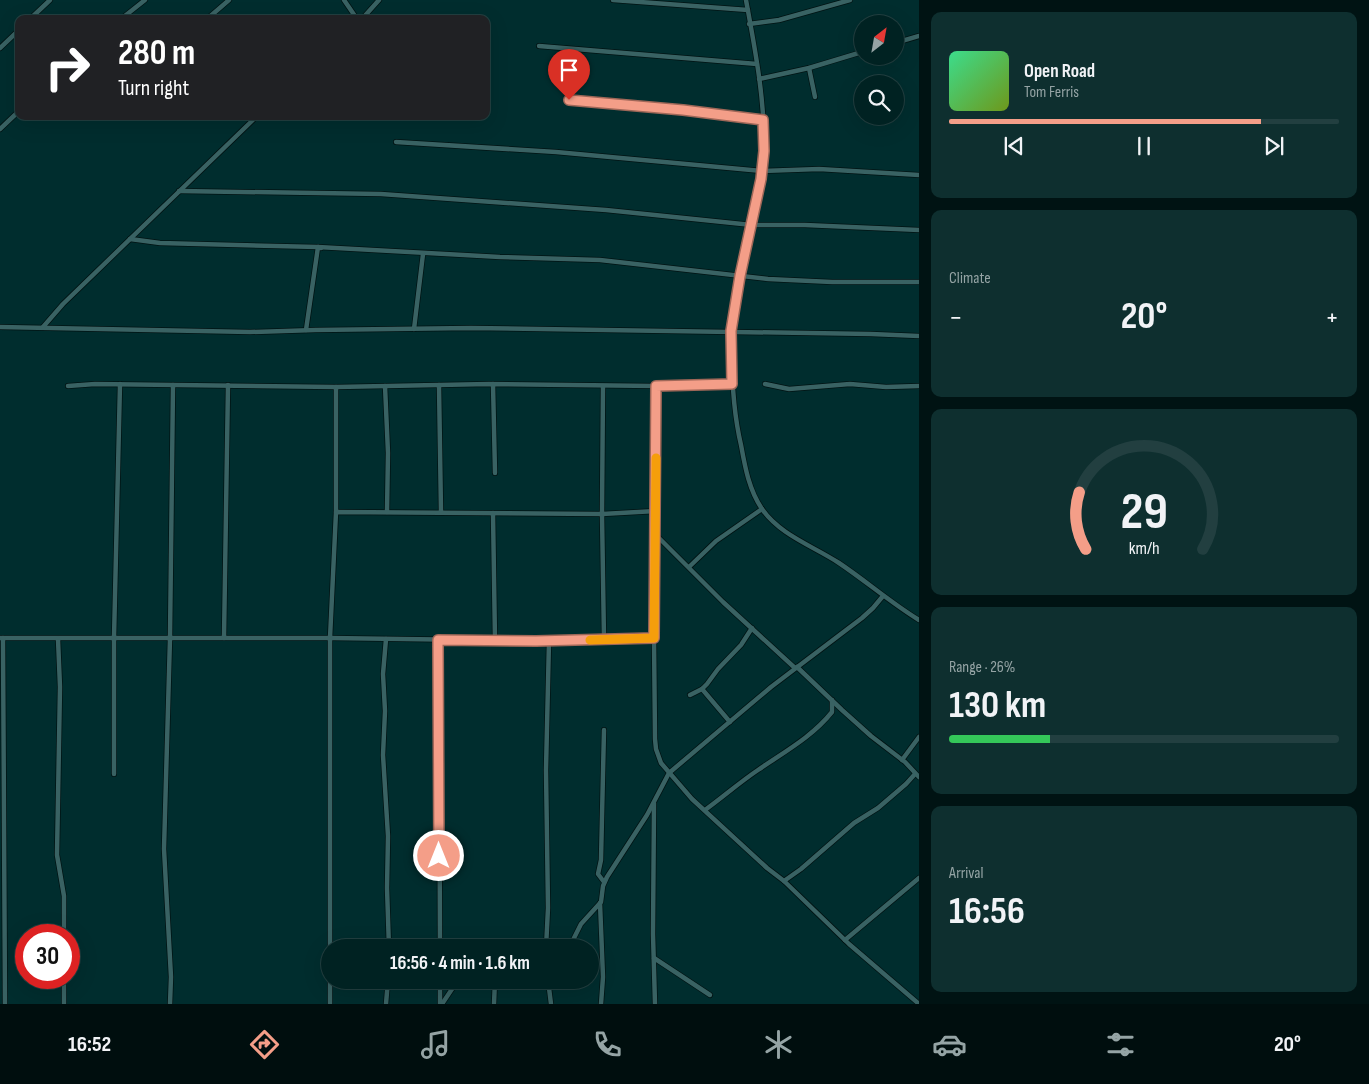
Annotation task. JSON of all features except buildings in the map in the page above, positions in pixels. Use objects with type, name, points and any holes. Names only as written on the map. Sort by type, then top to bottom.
[{"type":"street","points":[[34,15],[50,0]]},
{"type":"street","points":[[126,15],[145,0]]},
{"type":"street","points":[[212,15],[229,0]]},
{"type":"street","points":[[344,0],[354,15]]},
{"type":"street","points":[[366,15],[379,0]]},
{"type":"street","points":[[613,0],[748,10]]},
{"type":"street","points":[[746,0],[759,79],[764,151],[762,171],[740,276],[731,331],[732,384],[737,428],[750,485],[762,509],[772,521],[786,532],[833,559],[919,620]]},
{"type":"street","points":[[749,24],[779,20],[850,0]]},
{"type":"street","points":[[0,48],[15,34]]},
{"type":"street","points":[[904,40],[919,36]]},
{"type":"street","points":[[539,46],[757,64]]},
{"type":"street","points":[[759,79],[810,68],[854,54]]},
{"type":"street","points":[[810,68],[815,97]]},
{"type":"street","points":[[569,100],[683,110],[763,120]]},
{"type":"street","points":[[0,129],[15,115]]},
{"type":"street","points":[[43,327],[55,311],[254,120]]},
{"type":"street","points":[[396,142],[556,152],[762,171],[819,169],[919,175]]},
{"type":"street","points":[[179,191],[381,194],[606,210],[752,225],[919,230]]},
{"type":"street","points":[[130,239],[160,243],[600,260],[740,276],[832,282],[919,282]]},
{"type":"street","points":[[318,248],[459,257],[522,258]]},
{"type":"street","points":[[306,330],[318,248]]},
{"type":"street","points":[[414,329],[423,254]]},
{"type":"street","points":[[0,327],[250,332],[414,329],[731,331],[919,336]]},
{"type":"street","points":[[68,386],[120,384],[336,387],[493,384],[656,386],[732,384]]},
{"type":"street","points":[[114,774],[114,638],[120,384]]},
{"type":"street","points":[[493,384],[495,473]]},
{"type":"street","points":[[765,384],[789,389],[850,384],[886,388],[919,386]]},
{"type":"street","points":[[170,1004],[164,849],[170,638],[173,385]]},
{"type":"street","points":[[439,385],[441,512]]},
{"type":"street","points":[[224,638],[228,386]]},
{"type":"street","points":[[386,386],[387,512]]},
{"type":"street","points":[[603,386],[602,514],[604,640]]},
{"type":"street","points":[[656,386],[655,740],[661,764],[692,799],[919,1004]]},
{"type":"street","points":[[330,939],[330,638],[336,512],[336,387]]},
{"type":"street","points":[[689,568],[716,541],[762,509]]},
{"type":"street","points":[[336,512],[602,514],[656,511]]},
{"type":"street","points":[[493,513],[496,640]]},
{"type":"street","points":[[656,535],[723,602],[871,736],[902,760],[917,775],[878,808],[854,823],[801,869],[784,881]]},
{"type":"street","points":[[601,1004],[603,977],[600,902],[604,882],[647,816],[669,773],[796,667],[819,652],[862,618],[883,596]]},
{"type":"street","points":[[690,695],[702,689],[741,645],[752,628]]},
{"type":"street","points":[[5,1004],[2,638],[330,638],[548,641],[654,638]]},
{"type":"street","points":[[58,638],[60,687],[57,855],[64,896],[64,924]]},
{"type":"street","points":[[386,639],[383,755],[388,836],[389,939]]},
{"type":"street","points":[[438,640],[440,939]]},
{"type":"street","points":[[546,939],[548,641]]},
{"type":"street","points":[[702,689],[730,722]]},
{"type":"street","points":[[705,810],[758,770],[794,747],[818,727],[832,712],[832,700]]},
{"type":"street","points":[[604,730],[601,860],[598,874],[604,882]]},
{"type":"street","points":[[902,760],[919,737]]},
{"type":"street","points":[[654,801],[654,1004]]},
{"type":"street","points":[[846,940],[919,878]]},
{"type":"street","points":[[574,939],[581,924],[600,902]]},
{"type":"street","points":[[654,958],[710,995]]},
{"type":"street","points":[[64,989],[64,1004]]},
{"type":"street","points":[[330,989],[330,1004]]},
{"type":"street","points":[[386,1004],[387,989]]},
{"type":"street","points":[[440,989],[441,1004]]},
{"type":"street","points":[[441,1004],[452,989]]},
{"type":"street","points":[[494,1004],[495,989]]},
{"type":"street","points":[[549,989],[550,1004]]},
{"type":"slow traffic","points":[[590,640],[654,638],[656,458]]},
{"type":"route","points":[[439,856],[440,708],[438,640],[536,641],[654,638],[656,386],[732,384],[731,331],[740,276],[761,179],[764,151],[763,120],[683,110],[569,100]]}]
